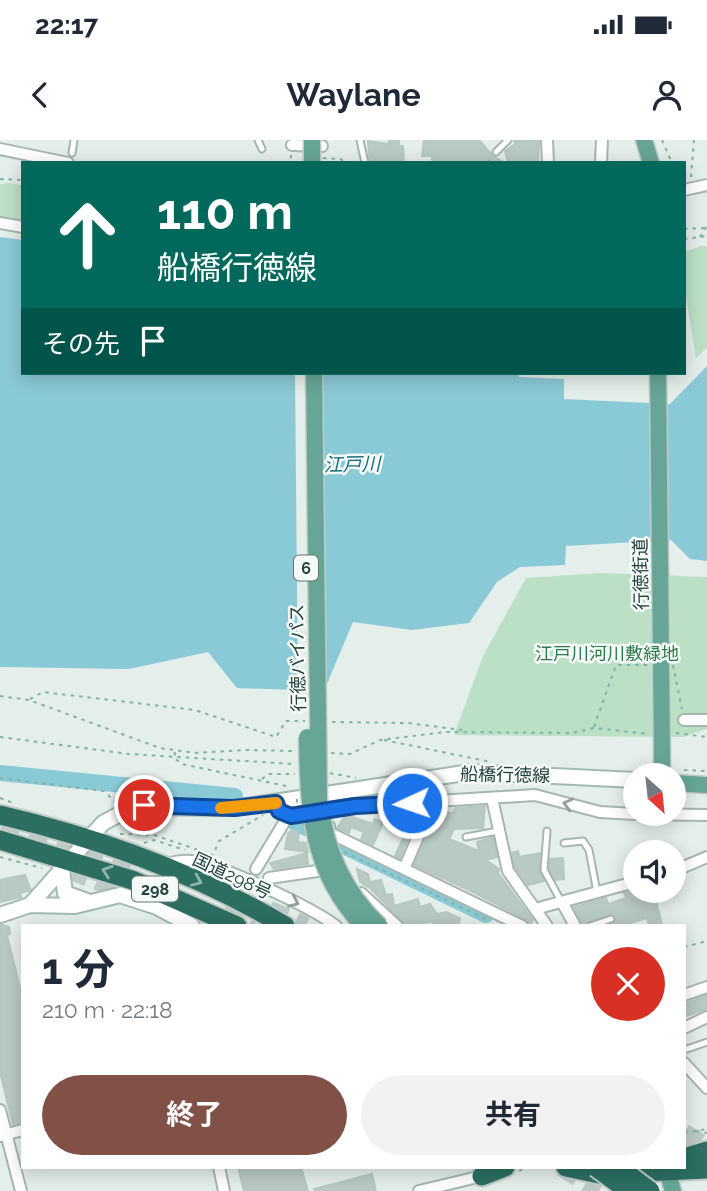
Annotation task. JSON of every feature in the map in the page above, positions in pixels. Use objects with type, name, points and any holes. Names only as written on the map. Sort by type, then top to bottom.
[{"type":"highway","name":"国道298号","points":[[0,815],[166,860],[281,924]]},
{"type":"highway","name":"298","points":[[2,845],[67,864],[221,924]]},
{"type":"highway","name":"298","points":[[244,903],[297,924]]},
{"type":"highway","name":"298","points":[[195,916],[229,924]]},
{"type":"highway","points":[[686,1168],[707,1169]]},
{"type":"highway","points":[[483,1178],[501,1169]]},
{"type":"highway","points":[[574,1169],[599,1174],[656,1169]]},
{"type":"highway","points":[[599,1169],[628,1191]]},
{"type":"highway","points":[[621,1169],[650,1191]]},
{"type":"main road","points":[[644,140],[650,161]]},
{"type":"main road","points":[[295,142],[297,160]]},
{"type":"main road","name":"行徳バイパス","points":[[304,375],[309,815],[325,872],[341,900],[361,924]]},
{"type":"main road","name":"行徳バイパス","points":[[314,375],[319,800],[328,847],[339,873],[356,901],[378,924]]},
{"type":"main road","name":"行徳街道","points":[[658,375],[662,763]]},
{"type":"main road","name":"船橋行徳線","points":[[0,915],[30,905],[106,820],[133,807],[271,808],[306,796],[471,772],[623,779]]},
{"type":"main road","points":[[686,784],[707,785]]},
{"type":"main road","points":[[67,864],[65,893],[88,901]]},
{"type":"main road","points":[[30,905],[75,906],[120,895],[170,920],[195,916]]},
{"type":"main road","points":[[667,1169],[673,1191]]},
{"type":"street","points":[[547,140],[548,161]]},
{"type":"street","points":[[601,161],[602,140]]},
{"type":"street","points":[[295,142],[318,150]]},
{"type":"street","points":[[0,149],[70,158]]},
{"type":"street","points":[[687,190],[707,185]]},
{"type":"street","points":[[0,223],[21,227]]},
{"type":"street","points":[[684,720],[707,720]]},
{"type":"street","points":[[271,808],[288,816],[355,806],[534,795],[600,812],[623,813]]},
{"type":"street","points":[[492,798],[508,871],[546,924]]},
{"type":"street","points":[[404,869],[433,802]]},
{"type":"street","points":[[321,810],[330,833],[518,924]]},
{"type":"street","points":[[321,810],[321,841],[331,869]]},
{"type":"street","points":[[686,815],[707,815]]},
{"type":"street","points":[[256,869],[288,816]]},
{"type":"street","points":[[686,866],[707,857]]},
{"type":"street","points":[[166,860],[206,864],[306,907],[333,924]]},
{"type":"street","points":[[269,878],[340,869],[348,874],[366,899],[395,924]]},
{"type":"street","points":[[535,909],[623,885]]},
{"type":"street","points":[[562,902],[574,924]]},
{"type":"street","points":[[686,994],[707,987]]},
{"type":"street","points":[[686,1027],[707,1017]]},
{"type":"street","points":[[686,1065],[705,1082]]},
{"type":"street","points":[[0,1110],[3,1135],[21,1191]]},
{"type":"street","points":[[3,1135],[21,1130]]},
{"type":"street","points":[[220,1169],[225,1191]]},
{"type":"street","points":[[419,1191],[483,1178]]},
{"type":"lane","points":[[70,158],[74,140]]},
{"type":"lane","points":[[258,140],[262,149]]},
{"type":"lane","points":[[360,140],[365,161]]},
{"type":"lane","points":[[496,152],[508,140]]},
{"type":"lane","points":[[466,837],[498,831]]},
{"type":"lane","points":[[547,831],[544,870],[562,902]]},
{"type":"lane","points":[[564,843],[583,841],[589,850],[597,892]]},
{"type":"lane","points":[[596,924],[611,919]]},
{"type":"lane","points":[[686,1049],[707,1042]]},
{"type":"path","points":[[662,140],[671,161]]},
{"type":"path","points":[[687,190],[694,140]]},
{"type":"path","points":[[318,150],[342,161]]},
{"type":"path","points":[[0,180],[21,180]]},
{"type":"path","points":[[686,229],[706,227]]},
{"type":"path","points":[[700,237],[706,227]]},
{"type":"path","points":[[686,239],[707,236]]},
{"type":"path","points":[[594,728],[616,665],[651,665]]},
{"type":"path","points":[[663,665],[674,665],[684,720]]},
{"type":"path","points":[[29,700],[43,692],[195,710],[276,737],[286,721],[314,722]]},
{"type":"path","points":[[0,696],[29,700],[175,751],[273,750]]},
{"type":"path","points":[[327,722],[408,723],[468,731],[572,733],[594,728],[650,734]]},
{"type":"path","points":[[468,731],[380,740],[489,760]]},
{"type":"path","points":[[664,733],[691,733],[707,737]]},
{"type":"path","points":[[0,737],[174,758],[293,764]]},
{"type":"path","points":[[174,758],[175,751]]},
{"type":"path","points":[[174,758],[197,768],[289,786],[306,796]]},
{"type":"path","points":[[686,768],[707,771]]},
{"type":"path","points":[[261,779],[268,774],[296,774]]},
{"type":"path","points":[[0,778],[104,791],[112,796],[117,805]]},
{"type":"path","points":[[137,846],[152,839],[211,860],[219,841],[271,808]]},
{"type":"path","points":[[113,834],[154,835],[213,855]]},
{"type":"path","points":[[321,841],[486,921],[488,915]]},
{"type":"path","points":[[166,860],[176,842]]},
{"type":"path","points":[[2,845],[43,869]]},
{"type":"path","points":[[686,946],[707,941]]},
{"type":"path","points":[[686,1133],[707,1131]]},
{"type":"green space","points":[[0,184],[21,185],[21,222],[0,219]]},
{"type":"green space","points":[[707,246],[707,348],[696,358],[686,297],[686,251]]},
{"type":"green space","name":"江戸川河川敷緑地","points":[[601,573],[707,577],[707,729],[683,737],[454,735],[483,656],[526,578]]},
{"type":"water","name":"江戸川","points":[[0,237],[21,240],[21,375],[519,375],[564,379],[564,399],[670,404],[707,366],[707,561],[690,559],[671,540],[566,546],[565,565],[520,567],[497,582],[469,623],[411,630],[353,622],[324,691],[237,688],[208,652],[129,669],[0,667]]},
{"type":"pier","points":[[295,375],[323,375],[324,695],[298,694]]},
{"type":"building","points":[[389,140],[399,140],[399,146],[403,146],[404,161],[370,161],[368,141],[389,144]]},
{"type":"building","points":[[424,140],[479,140],[493,156],[502,161],[432,161],[432,156],[422,156]]},
{"type":"building","points":[[514,140],[539,141],[538,161],[508,161],[505,151],[515,144]]},
{"type":"building","points":[[485,806],[483,828],[454,829],[449,839],[479,851],[477,842],[493,837],[497,857],[486,860],[499,869],[498,873],[533,920],[531,924],[471,891],[414,865],[439,809],[452,814],[455,808]]},
{"type":"building","points":[[394,813],[416,821],[400,858],[395,856],[405,834],[388,826]]},
{"type":"building","points":[[346,815],[373,824],[375,819],[383,823],[373,845],[361,839],[364,832],[351,827],[349,833],[337,828]]},
{"type":"building","points":[[292,830],[299,832],[298,842],[306,843],[308,852],[285,849],[288,833]]},
{"type":"building","points":[[518,851],[519,857],[540,853],[539,870],[544,881],[528,885],[515,867],[512,853]]},
{"type":"building","points":[[307,853],[308,864],[274,869],[270,863]]},
{"type":"building","points":[[563,858],[564,879],[555,880],[549,869],[550,859]]},
{"type":"building","points":[[357,869],[368,874],[370,882],[381,880],[386,895],[392,894],[394,906],[418,899],[420,907],[430,904],[437,914],[446,912],[460,918],[458,924],[433,924],[432,921],[422,924],[404,923],[371,889],[360,882]]},
{"type":"building","points":[[25,875],[31,890],[20,893],[21,897],[0,902],[0,880]]},
{"type":"building","points":[[606,898],[608,904],[623,899],[623,903],[657,903],[662,924],[648,924],[647,918],[630,924],[611,924],[616,921],[611,914],[582,924],[574,907]]},
{"type":"building","points":[[0,924],[9,927],[10,934],[7,935],[21,992],[21,1123],[13,1125],[0,1072]]},
{"type":"building","points":[[707,995],[707,1009],[686,1016],[686,1003]]},
{"type":"building","points":[[238,1169],[302,1169],[308,1191],[244,1191]]},
{"type":"building","points":[[372,1174],[376,1191],[314,1189]]},
{"type":"waterway","points":[[0,773],[235,796]]},
{"type":"waterway","points":[[294,822],[486,915]]},
{"type":"tunnel","points":[[0,832],[53,845],[132,871]]},
{"type":"tunnel","points":[[70,870],[143,899]]},
{"type":"tunnel","points":[[224,910],[250,924]]},
{"type":"tunnel","points":[[269,910],[301,924]]},
{"type":"tunnel","points":[[686,1134],[707,1147]]},
{"type":"tunnel","points":[[565,1169],[599,1191]]},
{"type":"slow traffic","points":[[221,808],[276,803]]},
{"type":"route","points":[[144,805],[234,808],[276,803],[282,814],[291,816],[355,806],[412,803]]}]
